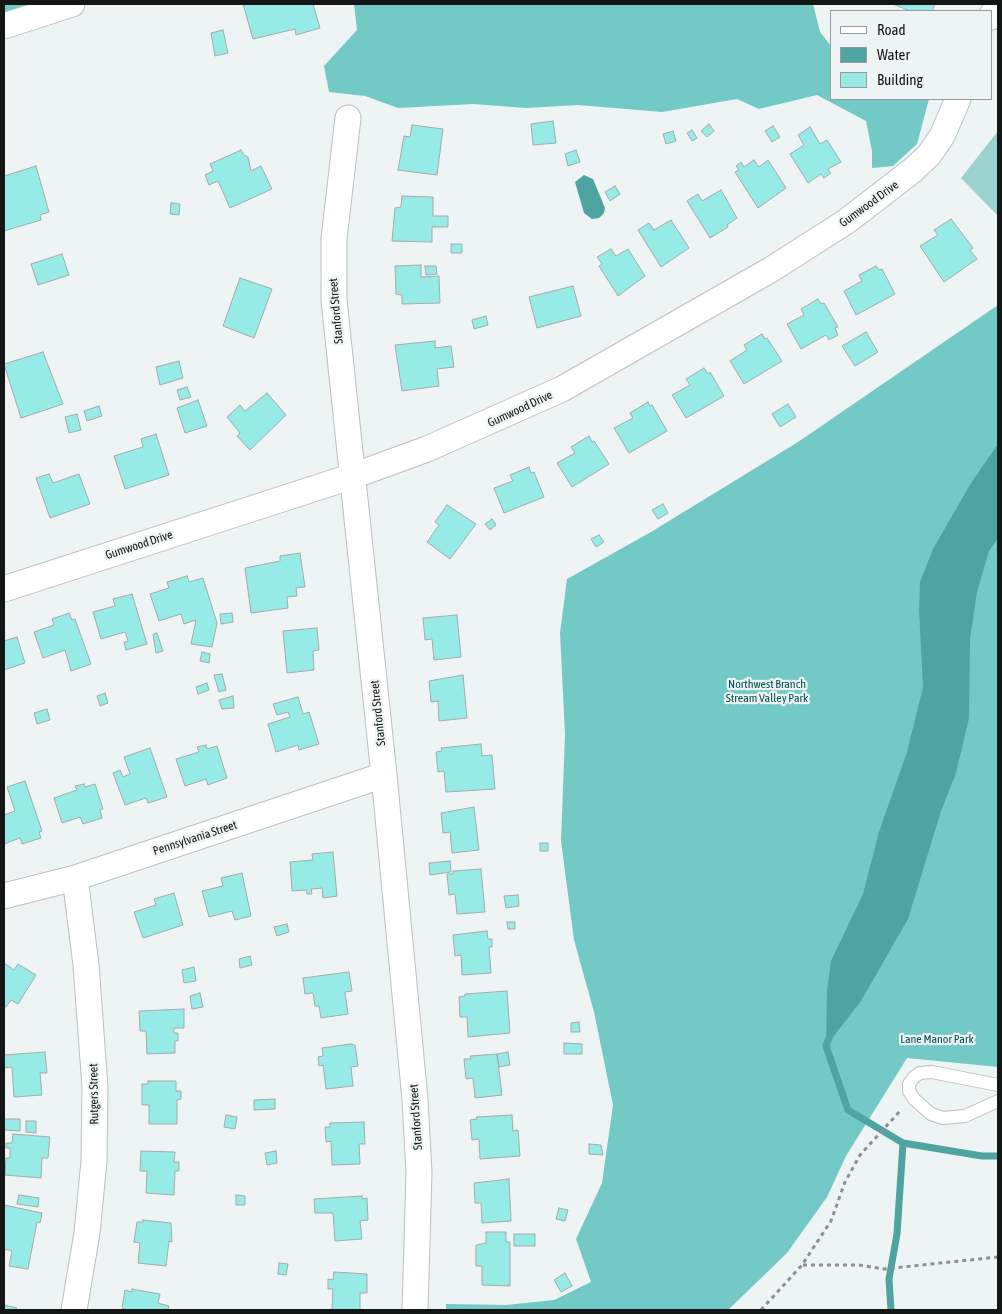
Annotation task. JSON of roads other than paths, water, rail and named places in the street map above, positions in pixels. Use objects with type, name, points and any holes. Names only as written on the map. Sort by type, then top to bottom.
[{"type":"street","points":[[4,26],[72,4]]},
{"type":"street","name":"Gumwood Drive","points":[[4,587],[353,476],[427,449],[562,389],[772,270],[847,221],[914,170],[929,155],[942,136],[958,100]]},
{"type":"street","name":"Stanford Street","points":[[348,118],[334,239],[334,300],[384,775],[415,1099],[419,1173],[415,1310]]},
{"type":"street","name":"Pennsylvania Street","points":[[4,896],[75,878],[384,775]]},
{"type":"street","name":"Rutgers Street","points":[[74,1310],[87,1233],[94,1161],[95,1087],[86,965],[75,878]]},
{"type":"lane","points":[[998,1085],[932,1072],[920,1073],[909,1084],[909,1091],[914,1099],[931,1114],[942,1118],[965,1116],[998,1101]]},
{"type":"water","points":[[584,175],[593,179],[605,208],[604,213],[599,218],[592,219],[584,213],[575,182]]},
{"type":"water","points":[[998,444],[998,538],[989,551],[977,592],[970,639],[969,718],[956,773],[941,811],[908,919],[861,1001],[826,1046],[827,991],[831,961],[863,894],[879,832],[907,752],[923,687],[919,610],[920,582],[933,549],[971,483]]},
{"type":"waterway","points":[[829,1038],[826,1046],[848,1110],[903,1143],[982,1156],[998,1156]]},
{"type":"waterway","points":[[891,1310],[889,1279],[897,1234],[903,1143]]},
{"type":"park label","name":"Northwest Branch Stream Valley Park","points":[[767,691]]},
{"type":"park label","name":"Lane Manor Park","points":[[937,1039]]}]
